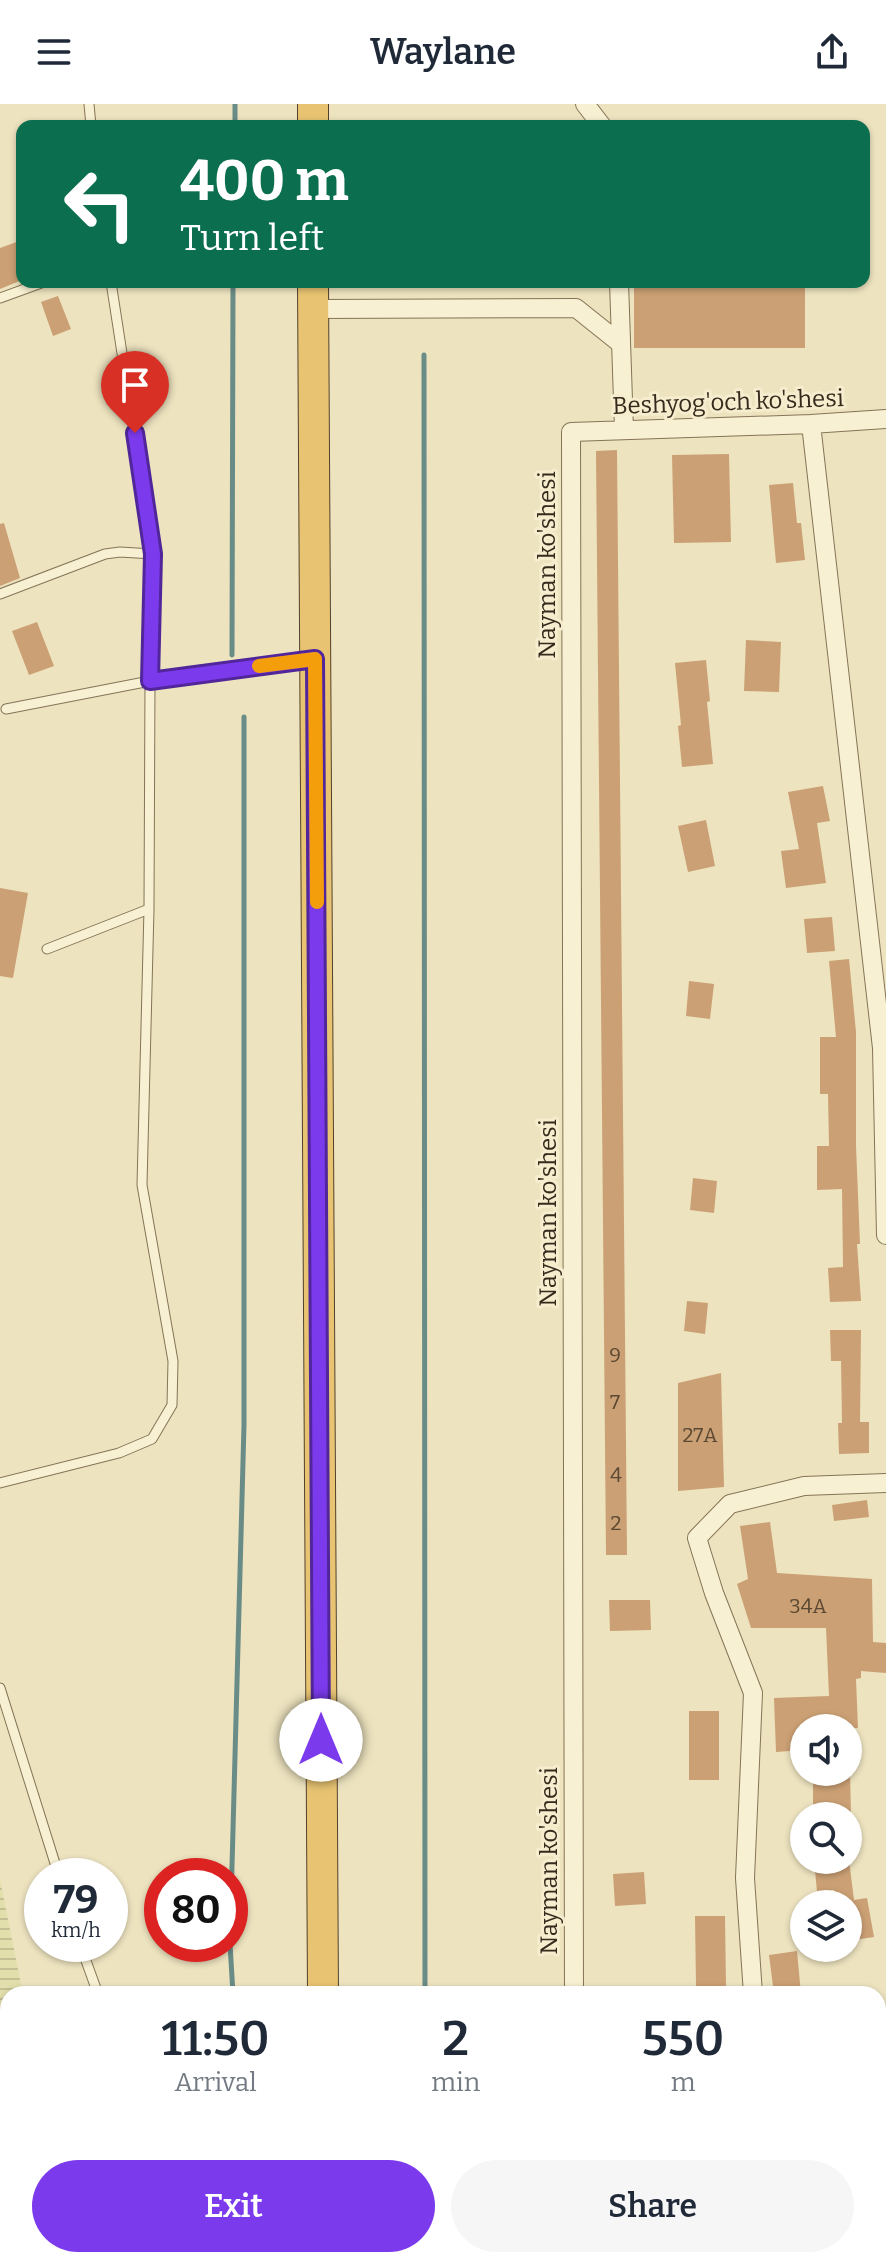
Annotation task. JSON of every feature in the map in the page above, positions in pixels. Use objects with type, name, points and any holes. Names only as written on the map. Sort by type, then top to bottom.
[{"type":"highway","points":[[314,295],[323,1986]]},
{"type":"street","points":[[585,104],[597,120]]},
{"type":"street","points":[[619,288],[624,430]]},
{"type":"street","points":[[314,295],[576,308],[621,344]]},
{"type":"street","name":"Beshyog'och ko'shesi","points":[[571,432],[886,419]]},
{"type":"street","points":[[811,424],[882,1048],[886,1235]]},
{"type":"street","name":"Nayman ko'shesi","points":[[571,432],[574,1986]]},
{"type":"street","points":[[752,1986],[745,1878],[753,1693],[714,1593],[697,1538],[730,1504],[804,1486],[886,1483]]},
{"type":"lane","points":[[0,298],[28,288]]},
{"type":"lane","points":[[0,1483],[119,1453],[152,1439],[172,1405],[173,1361],[142,1185],[153,554],[112,288]]},
{"type":"lane","points":[[0,594],[105,554],[153,554]]},
{"type":"lane","points":[[6,709],[150,681],[315,659]]},
{"type":"lane","points":[[47,949],[149,909]]},
{"type":"lane","points":[[0,1688],[53,1858]]},
{"type":"lane","points":[[86,1962],[95,1986]]},
{"type":"shaded area","points":[[0,1880],[21,1986],[0,1986]]},
{"type":"building","points":[[16,242],[16,282],[0,289],[0,248]]},
{"type":"building","points":[[634,288],[805,288],[805,348],[634,348]]},
{"type":"building","points":[[58,296],[71,329],[53,336],[41,302]]},
{"type":"building","points":[[617,450],[627,1555],[606,1555],[596,451]]},
{"type":"building","points":[[729,454],[731,542],[674,543],[672,455]]},
{"type":"building","points":[[793,483],[805,560],[776,563],[769,485]]},
{"type":"building","points":[[4,523],[20,578],[0,586],[0,524]]},
{"type":"building","points":[[37,622],[54,666],[29,675],[12,631]]},
{"type":"building","points":[[746,640],[781,642],[779,692],[744,691]]},
{"type":"building","points":[[706,660],[713,764],[682,767],[675,663]]},
{"type":"building","points":[[823,786],[830,821],[817,823],[826,883],[786,888],[781,851],[799,849],[788,792]]},
{"type":"building","points":[[706,820],[715,866],[688,872],[678,826]]},
{"type":"building","points":[[0,888],[28,893],[13,978],[0,976]]},
{"type":"building","points":[[832,917],[835,951],[807,953],[804,919]]},
{"type":"building","points":[[849,959],[856,1032],[860,1244],[857,1244],[861,1301],[830,1302],[828,1268],[843,1267],[842,1189],[817,1190],[817,1146],[829,1146],[828,1094],[820,1094],[820,1037],[836,1037],[829,961]]},
{"type":"building","points":[[689,981],[714,984],[710,1019],[686,1016]]},
{"type":"building","points":[[693,1178],[717,1181],[714,1213],[690,1210]]},
{"type":"building","points":[[687,1301],[708,1303],[705,1334],[684,1331]]},
{"type":"building","points":[[830,1330],[861,1330],[860,1422],[869,1422],[869,1453],[839,1454],[841,1361],[831,1361]]},
{"type":"building","points":[[721,1373],[724,1487],[678,1491],[678,1383]]},
{"type":"building","points":[[867,1500],[869,1517],[834,1521],[832,1505]]},
{"type":"building","points":[[770,1522],[777,1573],[872,1579],[873,1642],[886,1643],[886,1673],[861,1671],[861,1678],[856,1679],[857,1714],[790,1714],[790,1751],[776,1752],[774,1698],[829,1696],[826,1628],[751,1628],[737,1584],[748,1579],[740,1526]]},
{"type":"building","points":[[609,1600],[650,1600],[651,1630],[610,1631]]},
{"type":"building","points":[[689,1711],[719,1711],[719,1780],[689,1780]]},
{"type":"building","points":[[813,1786],[850,1786],[851,1802],[813,1802]]},
{"type":"building","points":[[644,1872],[646,1904],[615,1906],[613,1874]]},
{"type":"building","points":[[815,1874],[851,1874],[853,1890],[817,1890]]},
{"type":"building","points":[[867,1898],[874,1937],[862,1939],[862,1899]]},
{"type":"building","points":[[695,1916],[725,1916],[726,1986],[696,1986]]},
{"type":"building","points":[[790,1952],[790,1962],[798,1962],[800,1986],[773,1986],[769,1955]]},
{"type":"waterway","points":[[235,104],[235,120]]},
{"type":"waterway","points":[[232,655],[233,288]]},
{"type":"waterway","points":[[424,355],[425,1986]]},
{"type":"waterway","points":[[232,1858],[244,1425],[244,717]]},
{"type":"waterway","points":[[231,1962],[233,1986]]},
{"type":"slow traffic","points":[[259,666],[315,659],[317,902]]},
{"type":"route","points":[[135,433],[153,554],[150,681],[315,659],[321,1740]]}]
